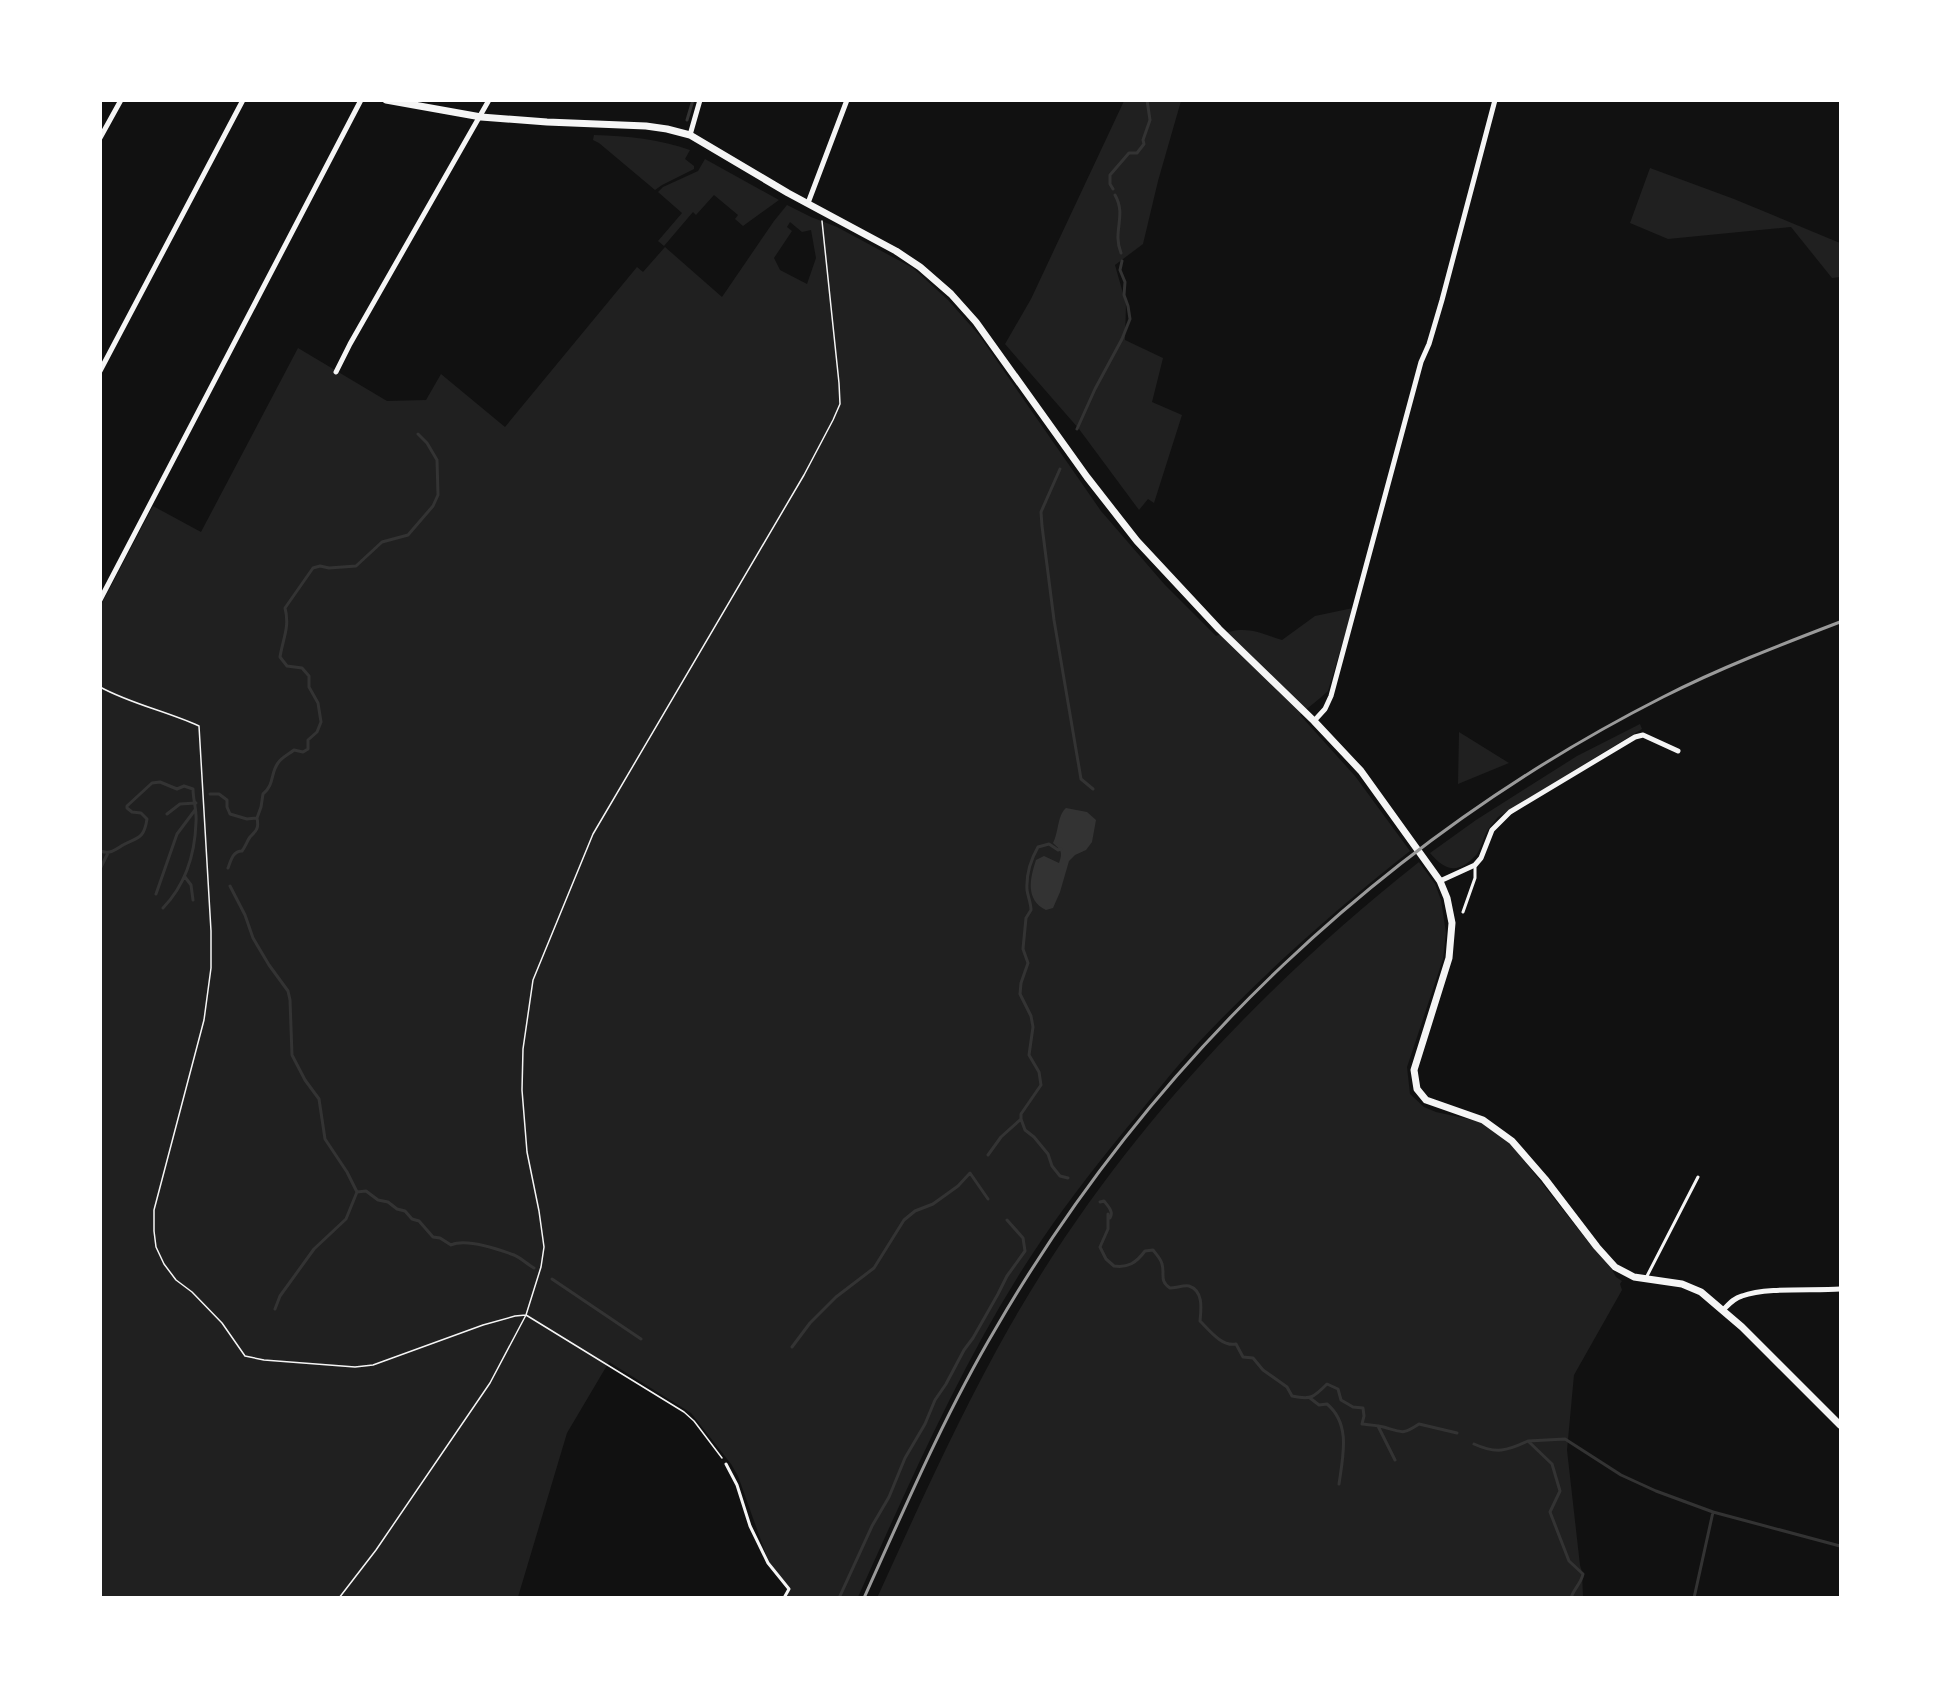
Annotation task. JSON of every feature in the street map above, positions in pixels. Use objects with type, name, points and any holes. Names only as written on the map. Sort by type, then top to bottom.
[{"type":"street","points":[[100,138],[121,100]]},
{"type":"street","points":[[100,371],[243,100]]},
{"type":"street","points":[[100,600],[361,100]]},
{"type":"street","points":[[386,100],[481,117],[646,126],[690,135],[896,251],[920,267],[960,303],[1093,486],[1137,541],[1218,629],[1314,721],[1361,771],[1440,881],[1450,911],[1451,943],[1449,958],[1414,1071],[1417,1089],[1431,1103],[1474,1116],[1495,1127],[1512,1141],[1545,1179],[1610,1262],[1626,1274],[1682,1284],[1701,1292],[1723,1310],[1840,1425]]},
{"type":"street","points":[[336,372],[489,100]]},
{"type":"street","points":[[690,135],[700,100]]},
{"type":"street","points":[[808,203],[848,100]]},
{"type":"street","points":[[1314,721],[1325,709],[1331,696],[1419,371],[1442,300],[1495,100]]},
{"type":"street","points":[[1440,881],[1475,865],[1481,858],[1492,830],[1510,812],[1635,737],[1644,735],[1678,751]]},
{"type":"street","points":[[1723,1310],[1732,1301],[1742,1296],[1760,1292],[1840,1289]]},
{"type":"lane","points":[[1463,912],[1475,878],[1475,865]]},
{"type":"lane","points":[[1645,1279],[1698,1177]]},
{"type":"lane","points":[[726,1464],[737,1485],[750,1526],[768,1563],[789,1589],[784,1598]]},
{"type":"path","points":[[339,1598],[376,1550],[484,1392],[526,1315],[541,1267],[544,1247],[527,1152],[522,1089],[524,1049],[533,980],[593,834],[804,475],[840,404],[824,250],[823,211]]},
{"type":"path","points":[[100,687],[120,698],[173,714],[199,726],[211,968],[204,1020],[154,1210],[156,1247],[164,1264],[176,1280],[215,1316],[245,1356],[264,1360],[355,1367],[373,1365],[483,1325],[526,1315],[684,1412],[700,1428],[726,1464]]},
{"type":"shaded area","points":[[1124,101],[1181,101],[1143,244],[1115,265],[1126,304],[1125,340],[1163,358],[1152,402],[1182,415],[1154,503],[1148,499],[1139,510],[1079,429],[1005,344],[1031,299]]},
{"type":"shaded area","points":[[594,135],[643,139],[690,150],[685,159],[694,166],[694,169],[655,190],[593,140]]},
{"type":"shaded area","points":[[705,159],[779,200],[743,226],[735,219],[738,215],[714,195],[696,215],[693,212],[664,246],[658,241],[682,213],[658,192],[663,187],[698,171]]},
{"type":"shaded area","points":[[1650,168],[1734,199],[1840,243],[1840,277],[1832,278],[1791,227],[1668,239],[1630,223]]},
{"type":"shaded area","points":[[787,205],[837,227],[913,268],[948,300],[979,335],[1101,511],[1165,585],[1216,636],[1249,630],[1282,640],[1315,616],[1353,608],[1328,691],[1300,715],[1355,776],[1410,851],[1355,895],[1225,1015],[1200,1041],[1109,1149],[1065,1208],[1007,1294],[960,1378],[858,1597],[786,1597],[788,1592],[784,1581],[769,1563],[738,1476],[731,1464],[691,1413],[609,1362],[567,1433],[518,1597],[101,1598],[101,605],[153,506],[201,532],[298,348],[387,401],[426,400],[441,374],[505,427],[637,267],[643,272],[665,247],[722,297]],"holes":[[[790,222],[802,232],[811,230],[816,258],[807,284],[780,270],[774,258],[792,231],[787,227]]]},
{"type":"shaded area","points":[[1640,724],[1642,729],[1498,817],[1487,831],[1477,854],[1464,865],[1447,867],[1430,853],[1476,820],[1577,756]]},
{"type":"shaded area","points":[[1459,732],[1509,763],[1458,784]]},
{"type":"shaded area","points":[[1066,808],[1087,812],[1096,820],[1092,842],[1086,850],[1069,861],[1053,908],[1046,910],[1039,906],[1032,895],[1032,874],[1036,860],[1044,856],[1059,863],[1060,852],[1053,843],[1061,815]]},
{"type":"shaded area","points":[[1419,862],[1435,884],[1441,900],[1446,933],[1443,959],[1407,1067],[1410,1094],[1424,1107],[1436,1112],[1482,1122],[1499,1134],[1515,1149],[1610,1266],[1616,1277],[1622,1281],[1620,1284],[1622,1290],[1574,1375],[1567,1450],[1583,1597],[877,1598],[940,1460],[992,1359],[1050,1259],[1094,1195],[1192,1074],[1245,1018],[1301,963]]},
{"type":"waterway","points":[[687,120],[693,100]]},
{"type":"waterway","points":[[1113,189],[1110,184],[1110,175],[1129,153],[1137,153],[1144,144],[1143,140],[1150,120],[1147,100]]},
{"type":"waterway","points":[[1115,195],[1120,210],[1118,238],[1121,253]]},
{"type":"waterway","points":[[1077,429],[1130,319],[1124,295],[1125,282],[1120,270],[1122,261]]},
{"type":"waterway","points":[[257,818],[263,794],[271,783],[278,763],[294,750],[303,752],[308,749],[308,740],[317,732],[321,722],[318,703],[309,687],[309,676],[302,668],[287,666],[280,657],[286,627],[285,608],[313,568],[356,566],[382,542],[408,535],[433,506],[438,495],[437,460],[427,443],[418,434]]},
{"type":"waterway","points":[[1060,469],[1041,512],[1042,526],[1054,620],[1081,779],[1093,789]]},
{"type":"waterway","points":[[100,851],[112,851],[142,834],[147,819],[141,813],[132,812],[127,806],[152,783],[160,782],[177,789],[184,786],[193,789],[196,818],[194,846],[183,879],[163,908]]},
{"type":"waterway","points":[[210,794],[219,794],[227,800],[230,814],[247,819],[257,818]]},
{"type":"waterway","points":[[167,814],[180,804],[196,803]]},
{"type":"waterway","points":[[156,894],[177,834],[195,810]]},
{"type":"waterway","points":[[228,868],[234,854],[242,851],[256,831],[257,818]]},
{"type":"waterway","points":[[1061,849],[1058,850],[1049,844],[1038,847],[1028,873],[1027,890],[1031,910],[1026,918],[1023,949],[1028,963],[1020,994],[1031,1016],[1033,1027],[1029,1055],[1039,1072],[1041,1085],[1021,1114],[1021,1119],[1025,1130],[1048,1154],[1052,1166],[1060,1176],[1068,1178]]},
{"type":"waterway","points":[[100,869],[108,853]]},
{"type":"waterway","points":[[185,877],[191,885],[193,900]]},
{"type":"waterway","points":[[230,886],[245,915],[253,938],[288,991],[292,1055],[305,1080],[319,1099],[325,1139],[357,1192],[346,1219],[314,1249],[280,1296],[275,1309]]},
{"type":"waterway","points":[[988,1155],[1001,1137],[1021,1119]]},
{"type":"waterway","points":[[792,1347],[810,1323],[836,1297],[874,1268],[904,1220],[915,1211],[933,1204],[958,1186],[970,1173],[988,1199]]},
{"type":"waterway","points":[[357,1192],[366,1191],[378,1200],[388,1202],[397,1209],[405,1211],[412,1219],[419,1221],[433,1237],[440,1238],[451,1245],[465,1243],[491,1247],[514,1255],[534,1268]]},
{"type":"waterway","points":[[1100,1202],[1104,1201],[1110,1209],[1111,1216],[1108,1217]]},
{"type":"waterway","points":[[1108,1214],[1108,1229],[1100,1247],[1106,1259],[1114,1266],[1123,1266],[1135,1262],[1145,1251],[1153,1250],[1161,1262],[1163,1280],[1170,1288],[1189,1286],[1197,1292],[1200,1301],[1200,1321],[1221,1340],[1236,1344],[1243,1357],[1253,1358],[1263,1370],[1287,1387],[1292,1396],[1311,1397],[1327,1384],[1338,1389],[1341,1400],[1353,1407],[1363,1408],[1362,1424],[1403,1432],[1419,1424],[1457,1433]]},
{"type":"waterway","points":[[839,1598],[935,1400],[1007,1276],[1025,1251],[1023,1238],[1007,1220]]},
{"type":"waterway","points":[[552,1279],[641,1339]]},
{"type":"waterway","points":[[1310,1398],[1319,1405],[1327,1404],[1340,1421],[1344,1441],[1339,1484]]},
{"type":"waterway","points":[[1378,1426],[1395,1460]]},
{"type":"waterway","points":[[1528,1441],[1565,1439],[1621,1475],[1713,1512],[1694,1598]]},
{"type":"waterway","points":[[1474,1444],[1501,1450],[1528,1441],[1552,1464],[1560,1491],[1550,1512],[1569,1561],[1583,1574],[1571,1598]]},
{"type":"waterway","points":[[1713,1512],[1840,1546]]},
{"type":"railway","points":[[864,1598],[926,1461],[996,1328],[1058,1229],[1127,1136],[1202,1047],[1284,965],[1371,888],[1463,817],[1561,754],[1663,697],[1750,657],[1840,622]]}]
